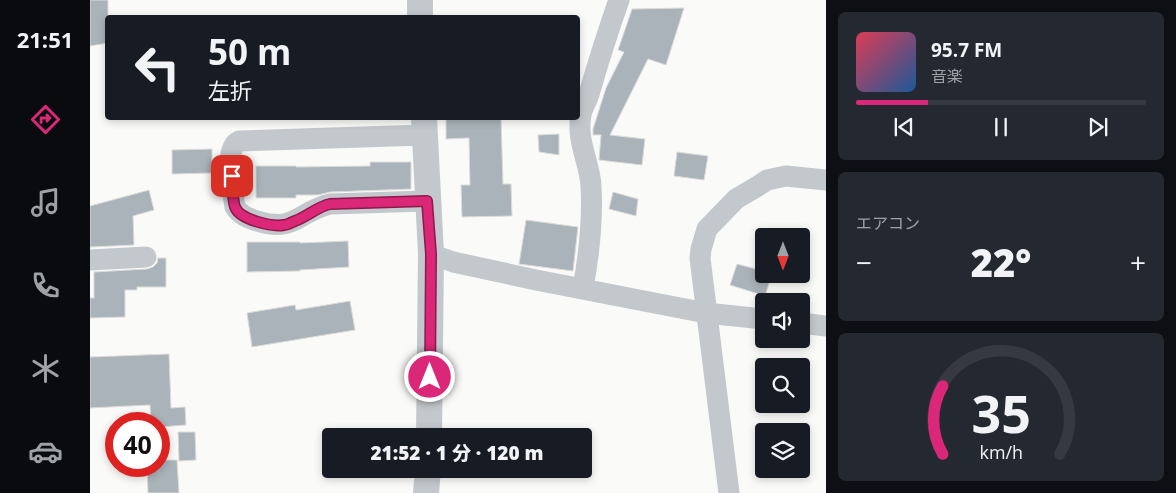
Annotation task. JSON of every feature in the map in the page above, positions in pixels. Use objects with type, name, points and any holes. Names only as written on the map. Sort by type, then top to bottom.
[{"type":"street","points":[[420,0],[420,15]]},
{"type":"street","points":[[583,288],[591,217],[591,186],[581,145],[580,115],[618,0]]},
{"type":"street","points":[[427,201],[330,204],[320,206],[297,220],[284,225],[269,225],[248,218],[239,213],[235,207],[230,160],[231,151],[235,143],[239,141],[424,126],[431,254],[430,428]]},
{"type":"street","points":[[729,493],[700,258],[707,229],[736,199],[767,180],[786,176],[826,180]]},
{"type":"street","points":[[431,254],[453,262],[706,313],[755,318]]},
{"type":"street","points":[[90,260],[146,257]]},
{"type":"street","points":[[810,324],[826,326]]},
{"type":"street","points":[[426,493],[427,478]]},
{"type":"building","points":[[90,0],[108,0],[108,15],[105,15],[105,44],[90,46]]},
{"type":"building","points":[[684,8],[666,65],[648,59],[610,135],[645,139],[642,165],[599,160],[601,135],[593,135],[593,129],[606,88],[624,52],[618,50],[632,9]]},
{"type":"building","points":[[446,120],[501,120],[503,184],[511,184],[512,216],[462,217],[461,185],[470,185],[469,138],[446,139]]},
{"type":"building","points":[[559,134],[559,155],[539,152],[538,135]]},
{"type":"building","points":[[212,149],[212,173],[172,174],[172,150]]},
{"type":"building","points":[[677,152],[708,156],[704,180],[674,176]]},
{"type":"building","points":[[370,162],[411,162],[411,189],[330,192],[318,195],[296,195],[296,198],[256,198],[256,166],[370,166]]},
{"type":"building","points":[[149,190],[154,210],[133,216],[134,245],[90,247],[90,206]]},
{"type":"building","points":[[613,192],[638,199],[636,216],[609,209]]},
{"type":"building","points":[[526,220],[578,227],[573,271],[519,264]]},
{"type":"building","points":[[348,241],[349,267],[300,271],[247,272],[247,242],[300,243]]},
{"type":"building","points":[[158,258],[166,258],[166,287],[137,287],[137,290],[125,290],[125,317],[90,318],[90,298],[94,298],[94,272],[147,269],[157,263]]},
{"type":"building","points":[[737,264],[755,269],[755,283],[769,283],[766,293],[755,293],[730,285]]},
{"type":"building","points":[[350,301],[355,330],[252,347],[247,313],[295,305],[296,310]]},
{"type":"building","points":[[169,354],[171,408],[185,407],[186,425],[170,426],[170,412],[150,412],[150,405],[90,408],[90,357]]},
{"type":"building","points":[[178,432],[195,432],[196,460],[179,461]]},
{"type":"building","points":[[170,460],[177,460],[179,493],[148,493],[147,477],[170,477]]},
{"type":"route","points":[[232,176],[235,207],[239,213],[269,225],[284,225],[297,220],[320,206],[330,204],[427,201],[431,254],[430,377]]}]
